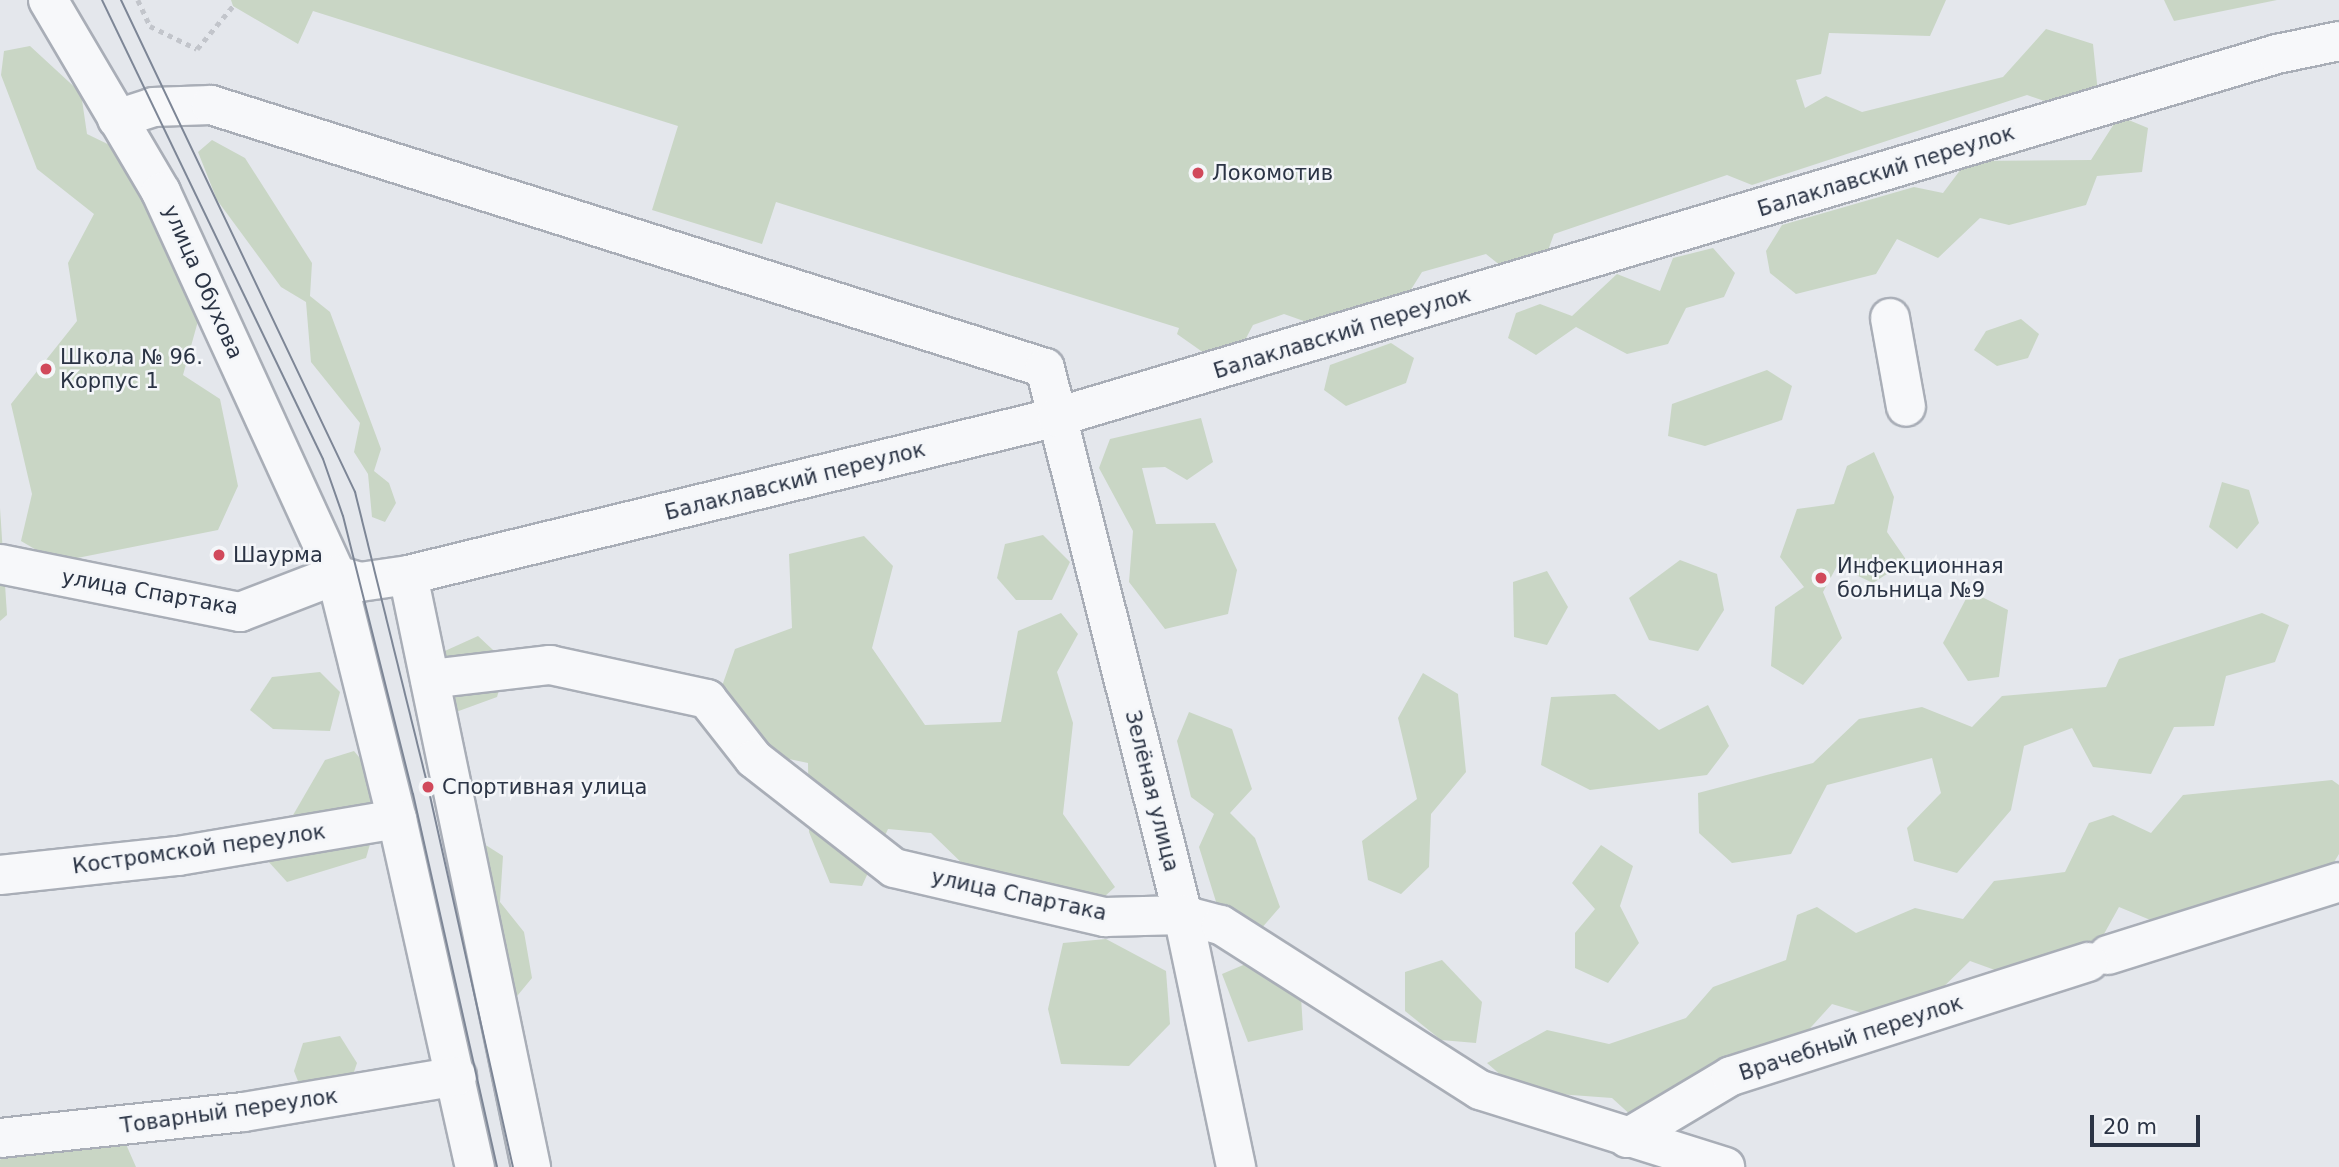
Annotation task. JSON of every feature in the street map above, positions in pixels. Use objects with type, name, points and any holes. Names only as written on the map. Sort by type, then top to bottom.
[{"type":"street","name":"улица Обухова","points":[[47,0],[162,192],[336,575]]},
{"type":"street","name":"Балаклавский переулок","points":[[336,575],[360,582],[408,575],[1057,417],[2277,54],[2339,41]]},
{"type":"street","name":"Зелёная улица","points":[[117,119],[153,107],[211,105],[1045,368],[1183,915],[1236,1167]]},
{"type":"street","points":[[1889,318],[1906,407]]},
{"type":"street","name":"улица Спартака","points":[[0,564],[240,612],[336,575]]},
{"type":"street","points":[[336,575],[397,818],[457,1076],[475,1167]]},
{"type":"street","points":[[408,575],[531,1167]]},
{"type":"street","name":"улица Спартака","points":[[430,679],[550,665],[707,699],[754,759],[894,868],[1105,917],[1183,915],[1221,925],[1480,1090],[1725,1167]]},
{"type":"street","name":"Костромской переулок","points":[[0,875],[178,856],[397,818]]},
{"type":"street","name":"Врачебный переулок","points":[[1627,1138],[1731,1076],[2339,882]]},
{"type":"street","name":"Товарный переулок","points":[[0,1138],[243,1112],[457,1076]]},
{"type":"path","points":[[138,0],[150,26],[197,49],[233,6]]},
{"type":"green space","name":"Локомотив","points":[[231,0],[1946,0],[1930,36],[1829,33],[1821,74],[1796,80],[1805,108],[1826,96],[1862,112],[2003,77],[2046,29],[2093,44],[2098,93],[2065,108],[2027,95],[1752,185],[1727,175],[1554,234],[1546,256],[1501,266],[1486,254],[1422,272],[1405,299],[1315,325],[1284,314],[1253,325],[1243,344],[1204,353],[1177,334],[1179,328],[776,202],[762,244],[652,210],[678,126],[313,11],[298,44],[233,6]]},
{"type":"green space","points":[[2164,0],[2277,0],[2174,21]]},
{"type":"green space","points":[[30,46],[81,93],[87,134],[126,153],[198,321],[183,375],[220,399],[238,486],[218,530],[57,562],[21,541],[32,494],[11,404],[77,321],[68,263],[94,214],[37,169],[1,75],[4,51]]},
{"type":"green space","points":[[2119,116],[2148,128],[2142,172],[2097,176],[2086,205],[2009,225],[1980,218],[1938,258],[1897,239],[1876,274],[1796,294],[1770,273],[1766,251],[1782,225],[1914,187],[1943,193],[1967,161],[2091,160]]},
{"type":"green space","points":[[212,140],[245,158],[312,263],[310,296],[330,312],[381,449],[374,471],[389,483],[396,503],[385,522],[372,517],[368,474],[354,452],[360,423],[311,362],[306,302],[281,287],[217,200],[198,152]]},
{"type":"green space","points":[[1713,248],[1735,273],[1724,297],[1686,308],[1668,344],[1627,354],[1576,327],[1536,355],[1508,338],[1516,313],[1540,304],[1572,316],[1617,274],[1660,291],[1673,258]]},
{"type":"green space","points":[[2021,319],[2039,334],[2028,358],[1997,366],[1974,350],[1986,331]]},
{"type":"green space","points":[[1391,343],[1414,358],[1406,383],[1346,406],[1324,390],[1330,365]]},
{"type":"green space","points":[[1767,370],[1792,386],[1782,420],[1705,446],[1668,436],[1672,404]]},
{"type":"green space","points":[[1201,418],[1213,462],[1187,480],[1165,467],[1142,468],[1156,524],[1215,523],[1237,570],[1228,614],[1165,629],[1129,582],[1133,531],[1099,468],[1110,439]]},
{"type":"green space","points":[[1874,452],[1894,497],[1887,532],[1907,561],[1873,583],[1837,566],[1823,592],[1842,638],[1803,685],[1771,666],[1775,607],[1804,587],[1780,557],[1797,509],[1834,504],[1847,466]]},
{"type":"green space","points":[[2222,482],[2249,490],[2259,523],[2237,549],[2209,527]]},
{"type":"green space","points":[[0,508],[7,615],[0,621]]},
{"type":"green space","points":[[1043,535],[1070,562],[1052,600],[1016,600],[997,578],[1005,544]]},
{"type":"green space","points":[[864,536],[893,566],[872,648],[925,725],[1001,722],[1018,631],[1061,613],[1078,634],[1057,672],[1073,723],[1063,814],[1115,887],[1093,907],[968,869],[931,833],[888,829],[862,886],[830,883],[809,832],[808,763],[770,755],[722,686],[735,649],[792,628],[789,554]]},
{"type":"green space","points":[[1680,560],[1717,574],[1724,610],[1698,651],[1649,640],[1629,598]]},
{"type":"green space","points":[[1547,571],[1568,607],[1547,645],[1514,637],[1513,582]]},
{"type":"green space","points":[[1970,591],[2008,610],[1999,677],[1968,681],[1943,643]]},
{"type":"green space","points":[[2262,613],[2289,625],[2275,662],[2226,676],[2214,726],[2174,727],[2151,774],[2093,767],[2072,728],[2024,746],[2011,810],[1957,873],[1914,861],[1907,828],[1941,793],[1932,758],[1827,785],[1791,854],[1732,863],[1699,833],[1698,793],[1813,763],[1859,719],[1922,707],[1972,727],[2002,696],[2106,687],[2119,659]]},
{"type":"green space","points":[[478,636],[507,663],[497,697],[456,712],[442,772],[424,754],[416,681],[436,655]]},
{"type":"green space","points":[[320,672],[340,692],[330,731],[273,729],[250,710],[272,677]]},
{"type":"green space","points":[[1423,673],[1458,694],[1466,772],[1431,814],[1429,867],[1401,894],[1368,880],[1362,841],[1417,799],[1398,718]]},
{"type":"green space","points":[[1615,694],[1659,730],[1708,705],[1729,746],[1707,775],[1590,790],[1541,765],[1551,697]]},
{"type":"green space","points":[[1189,712],[1232,729],[1252,789],[1230,813],[1255,838],[1280,907],[1253,938],[1222,921],[1199,847],[1214,814],[1191,797],[1177,741]]},
{"type":"green space","points":[[354,751],[386,789],[366,858],[287,882],[267,860],[325,760]]},
{"type":"green space","points":[[2332,780],[2339,785],[2339,854],[2325,877],[2160,924],[2119,907],[2094,952],[2006,974],[1970,961],[1934,996],[1869,1015],[1832,1004],[1803,1036],[1727,1057],[1698,1119],[1655,1137],[1612,1098],[1519,1091],[1487,1063],[1547,1030],[1609,1044],[1686,1018],[1713,987],[1786,960],[1797,915],[1817,907],[1856,933],[1915,908],[1963,919],[1994,881],[2065,872],[2089,823],[2113,815],[2151,833],[2183,795]]},
{"type":"green space","points":[[473,837],[503,856],[500,902],[524,932],[532,978],[513,1001],[478,925],[452,883]]},
{"type":"green space","points":[[1601,845],[1633,866],[1620,906],[1639,943],[1608,983],[1575,968],[1575,933],[1595,909],[1572,883]]},
{"type":"green space","points":[[1106,939],[1166,971],[1170,1024],[1129,1066],[1061,1064],[1048,1009],[1063,943]]},
{"type":"green space","points":[[1442,960],[1482,1002],[1476,1043],[1441,1040],[1405,1011],[1405,972]]},
{"type":"green space","points":[[1248,963],[1301,996],[1303,1030],[1248,1042],[1222,974]]},
{"type":"green space","points":[[340,1036],[357,1063],[344,1101],[307,1104],[294,1071],[303,1043]]},
{"type":"green space","points":[[19,1138],[52,1153],[125,1142],[136,1167],[0,1167],[0,1160]]},
{"type":"tram line","points":[[102,0],[323,459],[343,516],[413,794],[497,1167]]},
{"type":"tram line","points":[[121,0],[355,492],[428,787],[513,1167]]},
{"type":"place","name":"Локомотив","points":[[1198,173]]},
{"type":"place","name":"Школа № 96. Корпус 1","points":[[46,369]]},
{"type":"place","name":"Шаурма","points":[[219,555]]},
{"type":"place","name":"Инфекционная больница №9","points":[[1821,578]]},
{"type":"place","name":"Спортивная улица","points":[[428,787]]}]
